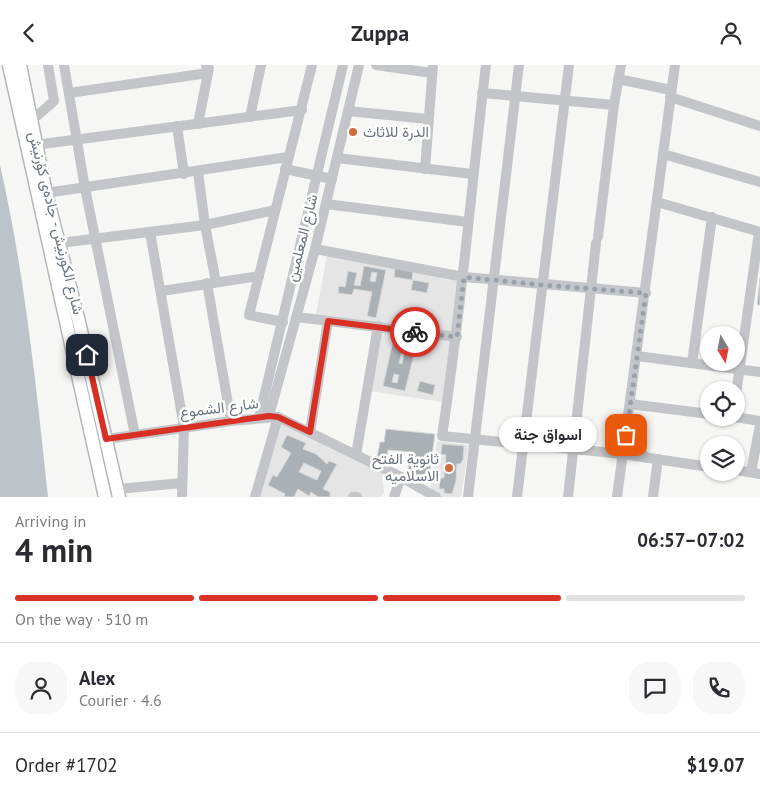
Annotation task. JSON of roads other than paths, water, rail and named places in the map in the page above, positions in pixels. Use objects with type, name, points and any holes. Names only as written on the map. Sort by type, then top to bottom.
[{"type":"main road","name":"شارع الكورنيش - جادەی کۆرنیش","points":[[9,65],[105,497]]},
{"type":"main road","name":"شارع الكورنيش - جادەی کۆرنیش","points":[[20,65],[35,145],[75,305],[118,493]]},
{"type":"main road","points":[[62,308],[75,305]]},
{"type":"main road","points":[[66,325],[79,322]]},
{"type":"street","points":[[31,121],[54,101],[48,65]]},
{"type":"street","points":[[64,65],[85,188],[135,435]]},
{"type":"street","points":[[250,117],[261,65]]},
{"type":"street","points":[[282,321],[249,315],[312,65]]},
{"type":"street","name":"شارع المعلمين","points":[[269,417],[282,321],[343,65]]},
{"type":"street","name":"شارع المعلمين","points":[[269,417],[315,249],[359,65]]},
{"type":"street","points":[[376,65],[433,69],[424,169]]},
{"type":"street","points":[[486,65],[472,174],[457,337],[442,436],[623,454],[700,466]]},
{"type":"street","points":[[468,497],[473,439],[519,65]]},
{"type":"street","points":[[517,497],[569,65]]},
{"type":"street","points":[[568,497],[590,289],[621,65]]},
{"type":"street","points":[[617,497],[646,293],[662,153],[675,65]]},
{"type":"street","points":[[69,93],[208,68],[198,124]]},
{"type":"street","points":[[618,79],[670,93],[760,126]]},
{"type":"street","points":[[482,93],[614,105]]},
{"type":"street","points":[[35,145],[302,110]]},
{"type":"street","points":[[348,111],[428,119]]},
{"type":"street","points":[[177,127],[184,174]]},
{"type":"street","points":[[662,153],[760,182]]},
{"type":"street","points":[[46,193],[198,172],[288,157]]},
{"type":"street","points":[[337,158],[472,174]]},
{"type":"street","points":[[285,169],[332,179]]},
{"type":"street","points":[[198,172],[231,421]]},
{"type":"street","points":[[657,202],[759,232],[745,333]]},
{"type":"street","points":[[326,204],[468,222]]},
{"type":"street","points":[[60,243],[205,225],[275,210]]},
{"type":"street","points":[[692,363],[712,217]]},
{"type":"street","points":[[150,232],[162,291],[184,427],[182,497]]},
{"type":"street","points":[[315,249],[464,277],[646,293]]},
{"type":"street","points":[[162,291],[259,276]]},
{"type":"street","points":[[297,317],[457,337]]},
{"type":"street","points":[[310,432],[328,321]]},
{"type":"street","points":[[356,455],[378,326]]},
{"type":"street","points":[[637,356],[700,364]]},
{"type":"street","points":[[745,370],[760,372]]},
{"type":"street","points":[[630,404],[700,413]]},
{"type":"street","points":[[255,497],[269,417]]},
{"type":"street","name":"شارع الشموع","points":[[106,439],[269,417],[310,432],[401,477],[436,497]]},
{"type":"street","points":[[745,419],[760,421]]},
{"type":"street","points":[[755,473],[760,425]]},
{"type":"street","points":[[626,435],[631,443],[652,458]]},
{"type":"street","points":[[652,458],[652,497]]},
{"type":"street","points":[[394,497],[401,477]]},
{"type":"street","points":[[118,493],[182,483]]},
{"type":"place","name":"الدرة للاثاث","points":[[353,132]]},
{"type":"place","name":"اسواق جنة","points":[[626,435]]},
{"type":"place","name":"ثانوية الفتح الاسلاميه","points":[[449,468]]}]
